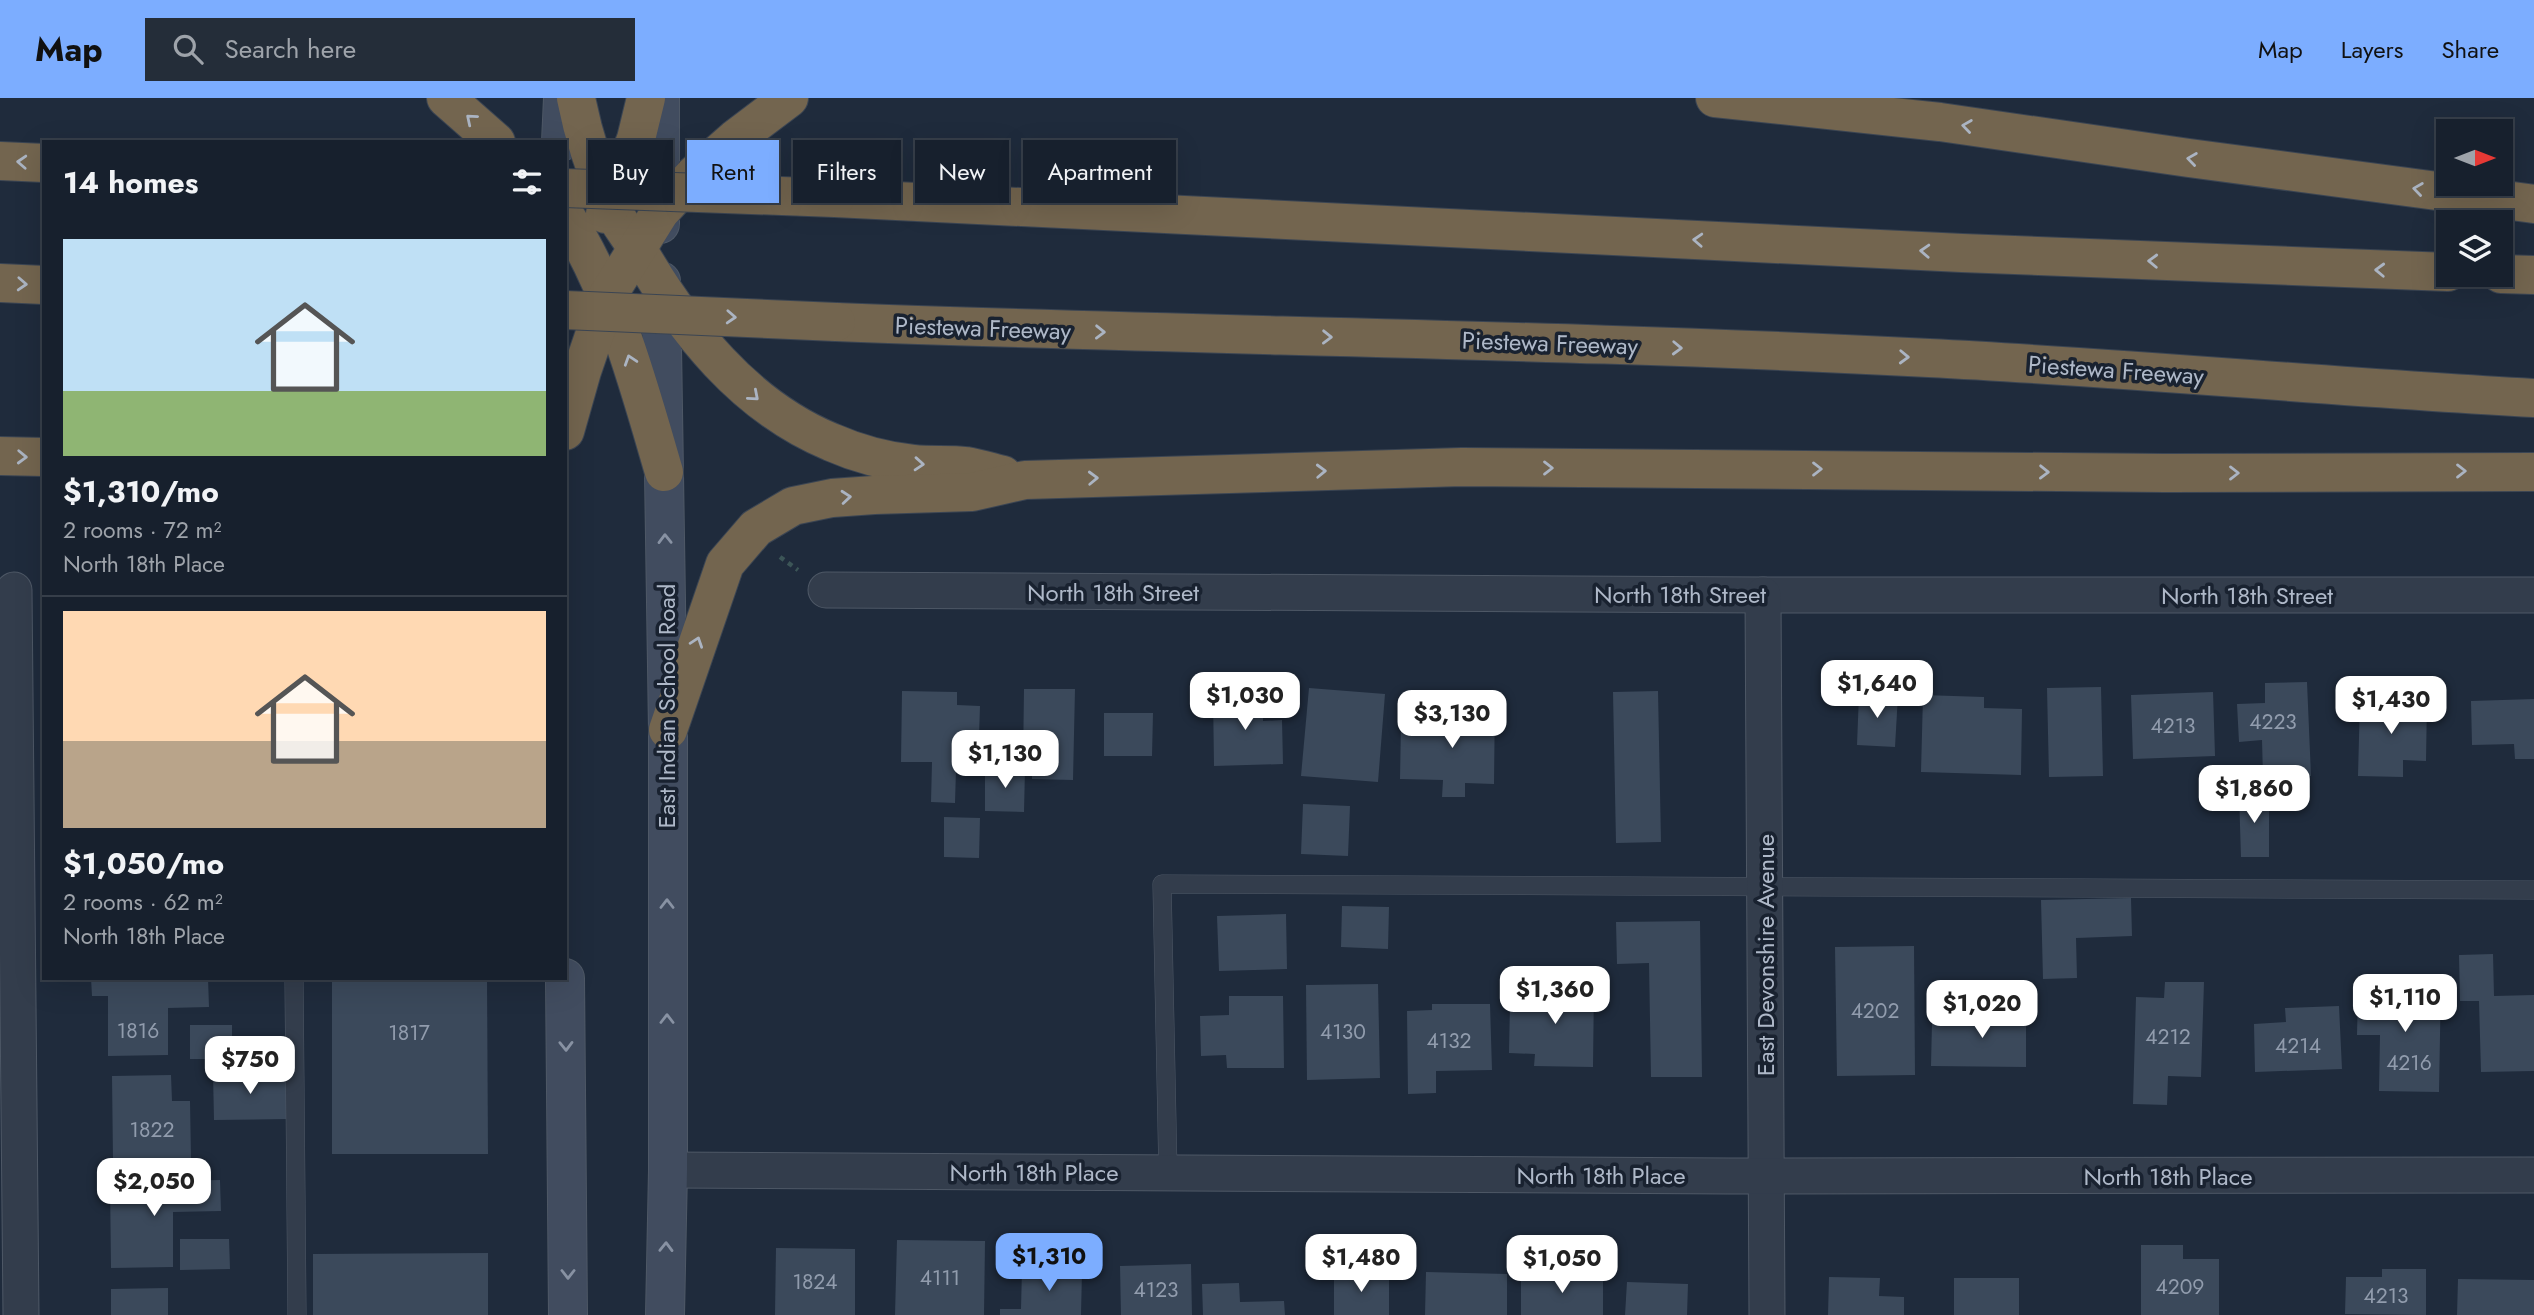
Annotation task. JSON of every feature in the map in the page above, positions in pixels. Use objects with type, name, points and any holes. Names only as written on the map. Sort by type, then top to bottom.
[{"type":"highway","points":[[446,98],[494,140]]},
{"type":"highway","points":[[576,98],[579,116],[610,207],[661,290],[730,374],[765,405],[786,420],[831,442],[869,456],[912,464],[966,466],[1025,480]]},
{"type":"highway","points":[[646,98],[636,139],[610,207],[571,242],[608,295],[664,472]]},
{"type":"highway","points":[[567,424],[608,295],[660,212],[694,175],[735,139],[789,98]]},
{"type":"highway","points":[[1714,98],[1940,122],[2534,204]]},
{"type":"highway","points":[[0,160],[42,163]]},
{"type":"highway","points":[[567,188],[835,198],[1962,253],[2436,272]]},
{"type":"highway","points":[[2513,274],[2534,275]]},
{"type":"highway","points":[[0,283],[42,285]]},
{"type":"highway","name":"Piestewa Freeway","points":[[567,310],[1072,331],[1468,340],[1929,358],[2534,398]]},
{"type":"highway","points":[[0,456],[42,457]]},
{"type":"highway","points":[[668,730],[725,564],[756,528],[793,506],[832,498],[972,492],[1025,480],[1462,467],[2165,473],[2534,472]]},
{"type":"main road","points":[[561,140],[563,98]]},
{"type":"main road","name":"East Indian School Road","points":[[660,98],[668,730],[668,1170],[665,1315]]},
{"type":"main road","points":[[565,980],[568,1315]]},
{"type":"street","points":[[19,590],[21,1315]]},
{"type":"street","name":"North 18th Street","points":[[826,590],[1763,595],[2534,595]]},
{"type":"street","name":"East Devonshire Avenue","points":[[1763,595],[1767,1315]]},
{"type":"street","name":"North 18th Place","points":[[668,1170],[1765,1176],[2534,1175]]},
{"type":"lane","points":[[1168,1173],[1162,884],[2534,890]]},
{"type":"lane","points":[[294,980],[297,1315]]},
{"type":"building","points":[[2307,682],[2311,776],[2263,777],[2262,740],[2239,742],[2237,704],[2265,703],[2265,683]]},
{"type":"building","points":[[2101,687],[2103,776],[2049,777],[2047,688]]},
{"type":"building","points":[[1309,688],[1385,694],[1378,782],[1301,776]]},
{"type":"building","points":[[1024,689],[1075,689],[1073,780],[1032,779],[1032,762],[1023,762]]},
{"type":"building","points":[[902,691],[957,692],[957,705],[980,706],[979,737],[957,737],[955,803],[931,802],[932,762],[901,762]]},
{"type":"building","points":[[1658,691],[1661,842],[1616,843],[1613,692]]},
{"type":"building","points":[[2213,692],[2215,756],[2133,759],[2131,695]]},
{"type":"building","points":[[1263,693],[1263,721],[1282,720],[1283,764],[1214,766],[1213,694]]},
{"type":"building","points":[[1859,694],[1898,695],[1895,747],[1857,745]]},
{"type":"building","points":[[1923,695],[1984,697],[1984,708],[2022,709],[2021,775],[1921,772]]},
{"type":"building","points":[[1469,697],[1495,698],[1494,784],[1465,783],[1465,797],[1442,797],[1443,780],[1400,779],[1401,723],[1469,724]]},
{"type":"building","points":[[2360,699],[2427,700],[2426,761],[2403,760],[2403,777],[2358,776]]},
{"type":"building","points":[[2534,699],[2534,759],[2515,759],[2514,744],[2472,745],[2471,701]]},
{"type":"building","points":[[1104,713],[1153,713],[1152,756],[1104,756]]},
{"type":"building","points":[[985,769],[1025,769],[1024,812],[985,811]]},
{"type":"building","points":[[2239,794],[2269,794],[2269,857],[2241,857]]},
{"type":"building","points":[[1303,804],[1350,806],[1348,856],[1301,854]]},
{"type":"building","points":[[944,817],[980,818],[979,858],[944,857]]},
{"type":"building","points":[[2131,898],[2132,936],[2076,938],[2077,978],[2043,979],[2041,900]]},
{"type":"building","points":[[1342,906],[1389,907],[1388,949],[1341,947]]},
{"type":"building","points":[[1286,914],[1287,969],[1219,971],[1217,916]]},
{"type":"building","points":[[1700,921],[1702,1077],[1651,1077],[1649,963],[1617,964],[1616,922]]},
{"type":"building","points":[[1914,946],[1915,1075],[1837,1076],[1835,947]]},
{"type":"building","points":[[2493,954],[2494,996],[2534,995],[2534,1071],[2481,1072],[2479,1001],[2460,1001],[2459,955]]},
{"type":"building","points":[[2395,979],[2441,980],[2439,1092],[2379,1091],[2380,1035],[2357,1035],[2358,992],[2394,992]]},
{"type":"building","points":[[91,980],[208,980],[209,1007],[168,1008],[168,1055],[108,1056],[108,996],[92,996]]},
{"type":"building","points":[[332,980],[487,980],[488,1154],[332,1154]]},
{"type":"building","points":[[2165,982],[2204,982],[2201,1077],[2168,1076],[2167,1105],[2133,1104],[2136,997],[2164,998]]},
{"type":"building","points":[[1378,984],[1380,1078],[1307,1080],[1306,985]]},
{"type":"building","points":[[1532,984],[1594,985],[1593,1067],[1534,1066],[1535,1054],[1509,1053],[1510,1003],[1531,1003]]},
{"type":"building","points":[[1229,996],[1283,996],[1284,1068],[1227,1068],[1226,1055],[1201,1056],[1200,1016],[1229,1015]]},
{"type":"building","points":[[1432,1004],[1490,1004],[1492,1070],[1436,1071],[1436,1093],[1408,1094],[1407,1011],[1432,1010]]},
{"type":"building","points":[[2339,1006],[2342,1069],[2255,1072],[2254,1024],[2286,1022],[2285,1008]]},
{"type":"building","points":[[1968,1009],[2026,1010],[2026,1067],[1931,1066],[1932,1022],[1968,1022]]},
{"type":"building","points":[[190,1025],[232,1025],[232,1059],[190,1059]]},
{"type":"building","points":[[287,1072],[288,1119],[214,1120],[213,1073]]},
{"type":"building","points":[[171,1075],[172,1101],[190,1101],[191,1159],[113,1161],[112,1076]]},
{"type":"building","points":[[220,1180],[221,1211],[173,1212],[173,1267],[111,1268],[110,1182]]},
{"type":"building","points":[[180,1239],[229,1239],[230,1269],[180,1270]]},
{"type":"building","points":[[897,1240],[985,1241],[984,1315],[895,1315]]},
{"type":"building","points":[[2141,1245],[2183,1245],[2183,1259],[2219,1259],[2219,1315],[2141,1315]]},
{"type":"building","points":[[776,1248],[855,1249],[855,1315],[775,1315]]},
{"type":"building","points":[[488,1253],[488,1315],[313,1315],[313,1254]]},
{"type":"building","points":[[1191,1264],[1192,1315],[1121,1315],[1120,1266]]},
{"type":"building","points":[[1022,1269],[1082,1271],[1081,1315],[1000,1315],[1000,1309],[1021,1309]]},
{"type":"building","points":[[2382,1269],[2426,1269],[2426,1315],[2345,1314],[2346,1277],[2382,1277]]},
{"type":"building","points":[[1426,1272],[1507,1274],[1507,1315],[1425,1315]]},
{"type":"building","points":[[1334,1273],[1389,1274],[1389,1315],[1334,1315]]},
{"type":"building","points":[[1521,1274],[1603,1275],[1603,1315],[1521,1315]]},
{"type":"building","points":[[1829,1277],[1880,1278],[1879,1296],[1904,1297],[1904,1315],[1828,1315]]},
{"type":"building","points":[[1954,1278],[2019,1278],[2019,1315],[1954,1315]]},
{"type":"building","points":[[2458,1279],[2534,1280],[2534,1315],[2457,1315]]},
{"type":"building","points":[[1627,1282],[1688,1284],[1687,1315],[1625,1315]]},
{"type":"building","points":[[1239,1283],[1240,1302],[1284,1301],[1285,1315],[1203,1315],[1202,1284]]},
{"type":"building","points":[[168,1288],[168,1315],[111,1315],[111,1289]]}]
